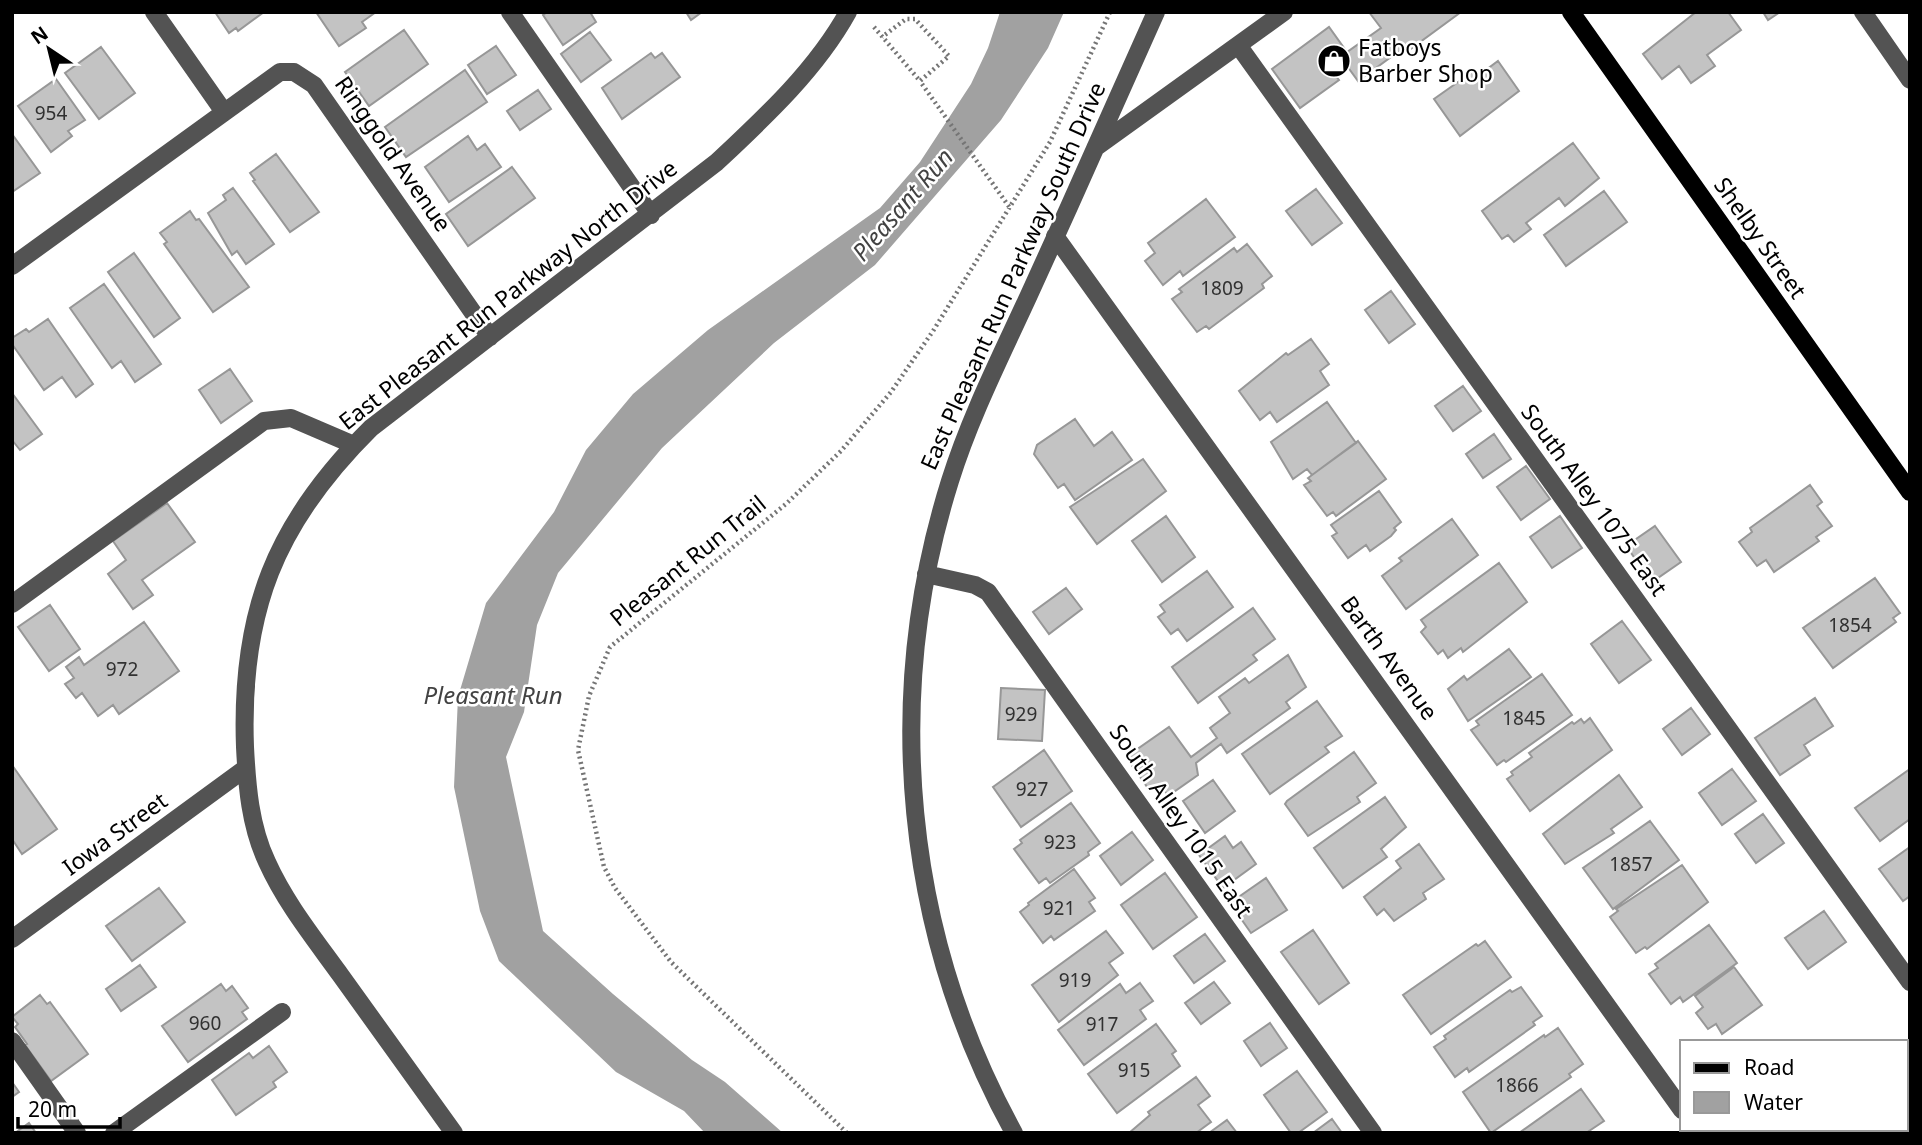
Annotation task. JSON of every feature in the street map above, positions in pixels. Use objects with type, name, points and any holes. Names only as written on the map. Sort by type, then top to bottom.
[{"type":"main road","name":"Shelby Street","points":[[1571,12],[1910,492]]},
{"type":"street","points":[[12,266],[224,112],[154,12]]},
{"type":"street","points":[[510,12],[651,215]]},
{"type":"street","name":"East Pleasant Run Parkway North Drive","points":[[453,1133],[281,890],[255,830],[246,768],[244,716],[248,652],[269,572],[289,527],[354,444],[395,408],[718,162],[806,71],[848,12]]},
{"type":"street","name":"East Pleasant Run Parkway South Drive","points":[[1014,1133],[984,1075],[957,1007],[938,943],[920,860],[911,771],[911,693],[926,573],[961,448],[1156,12]]},
{"type":"street","points":[[1095,148],[1284,12]]},
{"type":"street","points":[[1863,12],[1910,80]]},
{"type":"street","name":"South Alley 1075 East","points":[[1238,45],[1910,982]]},
{"type":"street","name":"Ringgold Avenue","points":[[224,112],[279,72],[294,72],[314,85],[490,337]]},
{"type":"street","name":"Barth Avenue","points":[[1055,236],[1680,1107]]},
{"type":"street","points":[[12,604],[264,421],[290,418],[320,427],[354,444]]},
{"type":"street","name":"South Alley 1015 East","points":[[926,573],[975,585],[988,592],[1373,1133]]},
{"type":"street","name":"Iowa Street","points":[[12,939],[246,768]]},
{"type":"street","points":[[114,1133],[282,1013]]},
{"type":"street","points":[[12,1041],[77,1133]]},
{"type":"path","name":"Pleasant Run Trail","points":[[847,1133],[671,962],[615,888],[604,867],[578,750],[589,696],[610,647],[786,504],[841,451],[912,361],[1050,142],[1110,12]]},
{"type":"path","points":[[874,27],[882,37],[920,82],[949,56],[923,24],[915,19],[906,19],[882,37]]},
{"type":"path","points":[[922,84],[1010,208]]},
{"type":"water","name":"Pleasant Run","points":[[1000,12],[1064,12],[1048,48],[1001,120],[875,265],[774,343],[662,448],[558,573],[537,625],[524,712],[506,757],[543,931],[613,994],[692,1060],[725,1082],[783,1133],[705,1133],[684,1111],[616,1072],[499,961],[480,911],[454,787],[458,697],[486,603],[554,512],[586,450],[633,394],[708,330],[880,208],[920,162],[971,84],[988,48]]},
{"type":"building","points":[[215,12],[264,12],[238,31],[236,28],[229,33]]},
{"type":"building","points":[[316,12],[376,12],[362,22],[366,28],[339,46]]},
{"type":"building","points":[[547,12],[590,12],[596,22],[563,45],[543,15]]},
{"type":"building","points":[[686,12],[702,12],[691,20]]},
{"type":"building","name":"Fatboys Barber Shop","points":[[1369,12],[1461,12],[1401,56],[1398,52],[1358,81],[1347,66],[1335,75],[1339,80],[1300,108],[1272,69],[1329,27],[1347,52],[1381,28]]},
{"type":"building","points":[[1696,12],[1728,12],[1741,30],[1707,55],[1715,66],[1691,83],[1679,66],[1662,79],[1643,54]]},
{"type":"building","points":[[1763,12],[1780,12],[1768,20]]},
{"type":"building","points":[[404,30],[428,64],[369,106],[345,72]]},
{"type":"building","points":[[590,32],[611,60],[581,82],[561,54]]},
{"type":"building","points":[[496,46],[516,75],[487,94],[468,65]]},
{"type":"building","points":[[101,47],[135,93],[99,119],[65,73]]},
{"type":"building","points":[[651,53],[655,58],[662,53],[680,77],[622,119],[602,88]]},
{"type":"building","points":[[1498,61],[1519,91],[1460,136],[1434,99],[1475,70],[1479,75]]},
{"type":"building","points":[[465,70],[487,102],[406,157],[385,127]]},
{"type":"building","points":[[56,79],[85,120],[68,131],[72,136],[51,152],[18,106]]},
{"type":"building","points":[[538,90],[551,109],[520,130],[507,111]]},
{"type":"building","points":[[12,134],[40,173],[12,192]]},
{"type":"building","points":[[468,136],[477,150],[485,144],[501,167],[449,202],[425,167]]},
{"type":"building","points":[[1573,143],[1599,178],[1565,206],[1559,198],[1526,223],[1531,229],[1514,242],[1508,235],[1502,239],[1482,211]]},
{"type":"building","points":[[276,154],[319,212],[290,232],[250,173]]},
{"type":"building","points":[[512,167],[535,198],[468,246],[446,214]]},
{"type":"building","points":[[233,188],[274,244],[246,264],[237,251],[232,255],[208,213],[226,200],[223,195]]},
{"type":"building","points":[[1316,189],[1342,223],[1312,245],[1286,211]]},
{"type":"building","points":[[1604,191],[1627,222],[1566,266],[1544,235]]},
{"type":"building","points":[[1206,199],[1235,237],[1183,276],[1180,271],[1163,285],[1145,261],[1155,253],[1148,243]]},
{"type":"building","points":[[190,211],[196,220],[199,219],[249,287],[213,312],[164,244],[167,242],[160,233]]},
{"type":"building","points":[[1247,244],[1272,276],[1262,284],[1264,288],[1209,329],[1206,326],[1197,332],[1172,299],[1182,292],[1179,289],[1234,248],[1237,252]]},
{"type":"building","points":[[134,253],[180,318],[154,337],[108,272]]},
{"type":"building","points":[[104,284],[161,364],[135,382],[121,361],[112,368],[70,308]]},
{"type":"building","points":[[1391,291],[1415,324],[1389,343],[1365,310]]},
{"type":"building","points":[[48,319],[93,384],[76,397],[62,377],[44,390],[12,344],[12,338],[26,329],[29,332]]},
{"type":"building","points":[[1311,339],[1329,364],[1320,371],[1329,385],[1277,422],[1270,412],[1260,420],[1239,391],[1286,353],[1288,355]]},
{"type":"building","points":[[230,369],[252,401],[221,423],[199,390]]},
{"type":"building","points":[[1463,386],[1481,411],[1453,431],[1435,406]]},
{"type":"building","points":[[12,393],[42,434],[20,450],[12,440]]},
{"type":"building","points":[[1327,402],[1356,443],[1312,475],[1307,469],[1293,479],[1271,442]]},
{"type":"building","points":[[1075,419],[1094,446],[1112,432],[1132,460],[1075,500],[1064,484],[1058,488],[1034,454],[1037,445]]},
{"type":"building","points":[[1494,434],[1511,459],[1483,478],[1466,454]]},
{"type":"building","points":[[1358,441],[1386,479],[1336,516],[1333,512],[1327,516],[1304,485],[1311,481],[1308,478]]},
{"type":"building","points":[[1143,459],[1166,491],[1097,544],[1070,507]]},
{"type":"building","points":[[1526,466],[1550,499],[1521,520],[1497,487]]},
{"type":"building","points":[[1810,485],[1822,502],[1817,506],[1832,526],[1816,537],[1819,541],[1774,572],[1766,560],[1757,566],[1739,542],[1752,532],[1750,528]]},
{"type":"building","points":[[1379,491],[1401,522],[1394,528],[1396,530],[1391,536],[1370,551],[1366,545],[1348,558],[1332,536],[1337,533],[1331,525]]},
{"type":"building","points":[[167,503],[195,542],[142,580],[153,595],[133,609],[108,574],[126,560],[113,541]]},
{"type":"building","points":[[1166,516],[1195,557],[1162,582],[1132,541]]},
{"type":"building","points":[[1560,516],[1582,548],[1552,568],[1530,537]]},
{"type":"building","points":[[1452,519],[1478,555],[1406,609],[1382,576],[1402,561],[1399,558]]},
{"type":"building","points":[[1655,526],[1681,562],[1652,582],[1626,546]]},
{"type":"building","points":[[1499,563],[1527,602],[1463,652],[1461,648],[1448,658],[1443,650],[1438,654],[1421,632],[1426,627],[1421,620]]},
{"type":"building","points":[[1207,571],[1233,607],[1187,641],[1178,629],[1171,634],[1158,617],[1165,612],[1160,605]]},
{"type":"building","points":[[1875,578],[1900,613],[1893,618],[1896,622],[1833,668],[1803,628]]},
{"type":"building","points":[[1066,588],[1082,609],[1049,634],[1033,612]]},
{"type":"building","points":[[50,605],[80,649],[49,671],[18,627]]},
{"type":"building","points":[[1253,608],[1275,639],[1253,655],[1257,660],[1198,703],[1172,667]]},
{"type":"building","points":[[1622,621],[1651,660],[1619,683],[1591,644]]},
{"type":"building","points":[[144,622],[179,671],[119,714],[113,705],[98,716],[82,693],[76,698],[65,684],[74,678],[66,667],[79,657],[84,665]]},
{"type":"building","points":[[1509,649],[1531,677],[1468,721],[1448,689],[1464,676],[1467,680]]},
{"type":"building","points":[[1288,655],[1306,687],[1286,702],[1290,708],[1227,753],[1221,744],[1196,763],[1198,775],[1168,796],[1160,784],[1150,791],[1126,757],[1169,727],[1191,757],[1217,738],[1210,728],[1230,713],[1219,697],[1245,678],[1249,683]]},
{"type":"building","points":[[1542,674],[1572,715],[1506,762],[1504,760],[1497,765],[1471,730],[1479,725],[1476,721]]},
{"type":"building","points":[[1001,688],[1045,690],[1042,741],[998,739]]},
{"type":"building","points":[[1815,698],[1833,726],[1804,745],[1810,755],[1780,775],[1755,738]]},
{"type":"building","points":[[1317,701],[1342,736],[1325,747],[1329,752],[1270,794],[1242,754]]},
{"type":"building","points":[[1691,708],[1710,734],[1682,755],[1663,729]]},
{"type":"building","points":[[1590,718],[1612,750],[1530,811],[1507,779],[1513,775],[1511,772],[1532,757],[1529,753],[1572,722],[1574,724],[1581,719],[1584,723]]},
{"type":"building","points":[[1044,750],[1072,791],[1021,827],[993,787]]},
{"type":"building","points":[[1354,752],[1376,783],[1357,797],[1360,802],[1308,836],[1285,804]]},
{"type":"building","points":[[12,765],[57,829],[22,854],[12,839]]},
{"type":"building","points":[[1732,769],[1756,801],[1722,825],[1699,793]]},
{"type":"building","points":[[1910,769],[1910,819],[1880,841],[1855,808]]},
{"type":"building","points":[[1619,775],[1642,807],[1611,829],[1614,833],[1565,864],[1543,834]]},
{"type":"building","points":[[1213,780],[1235,811],[1205,833],[1183,801]]},
{"type":"building","points":[[1385,797],[1406,827],[1381,849],[1387,857],[1343,888],[1314,848]]},
{"type":"building","points":[[1071,803],[1100,843],[1088,852],[1089,855],[1050,883],[1046,878],[1039,883],[1014,849],[1022,843],[1020,840]]},
{"type":"building","points":[[1763,814],[1784,843],[1756,863],[1735,834]]},
{"type":"building","points":[[1650,821],[1679,860],[1613,909],[1583,868]]},
{"type":"building","points":[[1132,832],[1153,860],[1121,885],[1100,856]]},
{"type":"building","points":[[1225,836],[1233,848],[1241,842],[1256,864],[1223,888],[1199,855]]},
{"type":"building","points":[[1419,844],[1444,879],[1423,893],[1426,899],[1394,921],[1384,909],[1377,915],[1364,897],[1401,868],[1396,861]]},
{"type":"building","points":[[1910,847],[1910,896],[1903,901],[1879,869]]},
{"type":"building","points":[[1682,865],[1708,902],[1647,949],[1645,947],[1636,953],[1610,917],[1618,911],[1616,909]]},
{"type":"building","points":[[1074,869],[1095,898],[1089,902],[1095,911],[1054,940],[1051,936],[1043,943],[1020,912]]},
{"type":"building","points":[[1165,873],[1197,917],[1153,949],[1121,905]]},
{"type":"building","points":[[1266,878],[1287,910],[1251,933],[1230,903]]},
{"type":"building","points":[[159,888],[185,922],[132,961],[106,926]]},
{"type":"building","points":[[1824,911],[1846,942],[1808,969],[1785,938]]},
{"type":"building","points":[[1709,925],[1737,963],[1683,1002],[1680,997],[1671,1004],[1649,974],[1658,968],[1655,964]]},
{"type":"building","points":[[1313,930],[1349,983],[1319,1004],[1281,952]]},
{"type":"building","points":[[1106,931],[1123,953],[1109,963],[1118,975],[1059,1022],[1032,985]]},
{"type":"building","points":[[1205,934],[1225,961],[1194,983],[1174,956]]},
{"type":"building","points":[[1485,941],[1511,977],[1431,1034],[1403,995],[1476,944],[1478,946]]},
{"type":"building","points":[[140,965],[156,987],[121,1011],[106,989]]},
{"type":"building","points":[[1734,967],[1762,1005],[1722,1034],[1716,1024],[1708,1029],[1696,1013],[1703,1007],[1695,996]]},
{"type":"building","points":[[1214,982],[1230,1003],[1201,1024],[1185,1003]]},
{"type":"building","points":[[1140,983],[1153,1001],[1140,1010],[1146,1019],[1084,1065],[1058,1030],[1120,984],[1126,993]]},
{"type":"building","points":[[221,984],[226,991],[232,986],[248,1008],[242,1012],[247,1019],[188,1062],[162,1026]]},
{"type":"building","points":[[1521,987],[1542,1016],[1533,1022],[1535,1025],[1469,1072],[1467,1068],[1455,1077],[1434,1047],[1446,1039],[1444,1036],[1510,990],[1512,992]]},
{"type":"building","points":[[40,995],[47,1004],[50,1002],[88,1054],[51,1081],[25,1045],[27,1044],[15,1027],[18,1024],[12,1017]]},
{"type":"building","points":[[1270,1023],[1287,1048],[1261,1066],[1244,1041]]},
{"type":"building","points":[[1156,1024],[1176,1051],[1172,1054],[1180,1066],[1117,1113],[1088,1074]]},
{"type":"building","points":[[1558,1028],[1583,1064],[1569,1074],[1571,1077],[1491,1133],[1463,1092]]},
{"type":"building","points":[[269,1046],[287,1072],[273,1082],[276,1087],[236,1115],[212,1080],[249,1053],[253,1058]]},
{"type":"building","points":[[1297,1071],[1327,1112],[1298,1133],[1291,1133],[1264,1095]]},
{"type":"building","points":[[1196,1077],[1210,1096],[1198,1105],[1211,1122],[1196,1133],[1129,1133],[1150,1115],[1148,1112]]},
{"type":"building","points":[[12,1082],[19,1092],[12,1097]]},
{"type":"building","points":[[1581,1089],[1604,1121],[1586,1133],[1519,1133]]},
{"type":"building","points":[[1332,1119],[1342,1133],[1313,1133]]},
{"type":"building","points":[[1227,1120],[1237,1133],[1209,1133]]},
{"type":"building","points":[[29,1123],[36,1133],[15,1133]]},
{"type":"place","name":"Fatboys Barber Shop","points":[[1334,61]]}]
